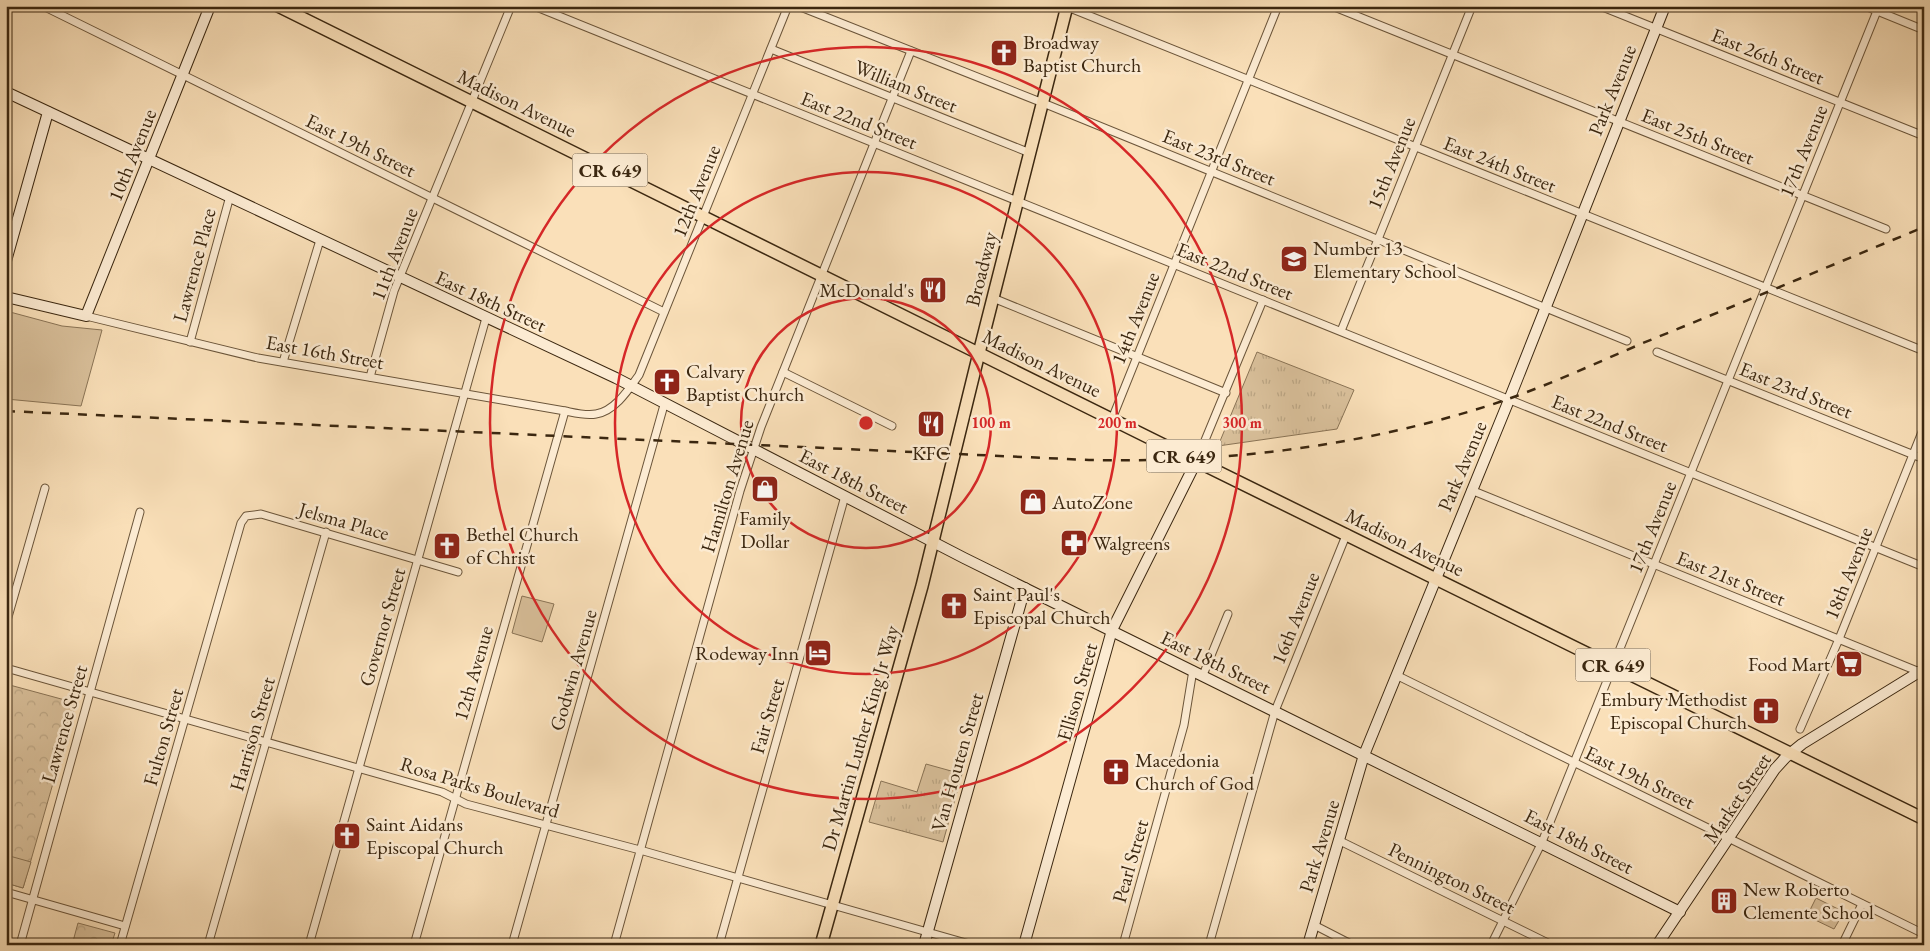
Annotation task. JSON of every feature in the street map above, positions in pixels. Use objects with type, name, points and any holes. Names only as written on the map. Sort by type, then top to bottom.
[{"type":"main road","name":"Madison Avenue","points":[[278,6],[1112,418],[1196,462],[1347,533],[1924,818]]},
{"type":"main road","name":"Broadway","points":[[932,541],[1066,7]]},
{"type":"main road","name":"Dr Martin Luther King Jr Way","points":[[821,945],[922,586],[932,541]]},
{"type":"street","name":"East 19th Street","points":[[43,6],[664,312]]},
{"type":"street","name":"10th Avenue","points":[[86,316],[210,6]]},
{"type":"street","name":"11th Avenue","points":[[370,377],[394,291],[510,6]]},
{"type":"street","name":"East 22nd Street","points":[[534,6],[1924,566]]},
{"type":"street","name":"12th Avenue","points":[[631,387],[704,216],[788,6]]},
{"type":"street","name":"East 23rd Street","points":[[798,6],[1378,238],[1627,341]]},
{"type":"street","name":"14th Avenue","points":[[1112,418],[1278,6]]},
{"type":"street","name":"East 25th Street","points":[[1332,6],[1886,229]]},
{"type":"street","name":"15th Avenue","points":[[1341,331],[1472,6]]},
{"type":"street","name":"East 26th Street","points":[[1600,6],[1924,136]]},
{"type":"street","name":"Park Avenue","points":[[1308,945],[1364,755],[1509,400],[1581,214],[1665,6]]},
{"type":"street","points":[[1866,6],[1878,9],[1924,30]]},
{"type":"street","name":"East 24th Street","points":[[1066,7],[1924,351]]},
{"type":"street","name":"17th Avenue","points":[[1491,945],[1542,842],[1878,9]]},
{"type":"street","name":"William Street","points":[[771,49],[1030,153]]},
{"type":"street","name":"Hamilton Avenue","points":[[614,945],[754,450],[783,372],[912,51]]},
{"type":"street","name":"East 18th Street","points":[[6,92],[230,196],[631,387],[1025,588],[1542,842],[1680,912]]},
{"type":"street","points":[[6,261],[48,112]]},
{"type":"street","name":"Lawrence Place","points":[[190,342],[230,196]]},
{"type":"street","points":[[283,362],[320,240]]},
{"type":"street","name":"East 16th Street","points":[[6,297],[190,342],[283,362],[565,411],[587,414],[604,412],[631,387]]},
{"type":"street","points":[[993,298],[1226,393]]},
{"type":"street","points":[[1196,462],[1226,393],[1262,300]]},
{"type":"street","name":"Governor Street","points":[[309,945],[486,318]]},
{"type":"street","name":"East 23rd Street","points":[[1657,352],[1924,459]]},
{"type":"street","points":[[783,372],[892,426]]},
{"type":"street","name":"Godwin Avenue","points":[[512,945],[664,405]]},
{"type":"street","name":"12th Avenue","points":[[414,945],[565,411]]},
{"type":"street","name":"18th Avenue","points":[[1800,729],[1839,639],[1924,427]]},
{"type":"street","name":"Ellison Street","points":[[1024,945],[1112,630],[1196,462]]},
{"type":"street","points":[[6,624],[45,488]]},
{"type":"street","name":"East 21st Street","points":[[1471,490],[1922,671]]},
{"type":"street","name":"Fair Street","points":[[719,945],[845,496]]},
{"type":"street","name":"Lawrence Street","points":[[20,945],[140,512]]},
{"type":"street","name":"Jelsma Place","points":[[236,538],[241,522],[246,516],[252,514],[326,532],[458,572]]},
{"type":"street","name":"Harrison Street","points":[[208,945],[326,532]]},
{"type":"street","name":"16th Avenue","points":[[1209,945],[1275,711],[1347,533]]},
{"type":"street","name":"Fulton Street","points":[[120,945],[236,538]]},
{"type":"street","name":"Van Houten Street","points":[[924,945],[1025,588]]},
{"type":"street","points":[[1198,672],[1228,614]]},
{"type":"street","name":"Rosa Parks Boulevard","points":[[6,668],[442,792],[466,804],[640,850],[973,945]]},
{"type":"street","name":"Market Street","points":[[1657,945],[1775,769],[1791,753],[1922,671]]},
{"type":"street","name":"Pearl Street","points":[[1123,945],[1198,672]]},
{"type":"street","name":"East 19th Street","points":[[1396,675],[1924,934]]},
{"type":"street","name":"Pennington Street","points":[[1338,840],[1552,945]]},
{"type":"street","points":[[6,892],[126,926]]},
{"type":"street","points":[[1842,945],[1862,904]]},
{"type":"street","points":[[1314,925],[1352,945]]},
{"type":"green space","points":[[10,312],[62,326],[102,330],[81,406],[6,399],[6,315]]},
{"type":"green space","points":[[1257,352],[1354,390],[1337,429],[1218,446]]},
{"type":"green space","points":[[522,596],[554,604],[542,642],[512,633]]},
{"type":"green space","points":[[6,684],[76,703],[23,888],[6,883]]},
{"type":"green space","points":[[926,764],[962,774],[943,842],[869,822],[881,781],[917,792]]},
{"type":"green space","points":[[6,855],[31,862],[23,888],[6,883]]},
{"type":"green space","points":[[1816,898],[1844,912],[1834,929],[1807,916]]},
{"type":"green space","points":[[78,923],[115,933],[111,945],[72,945]]},
{"type":"railway","points":[[6,411],[1089,460],[1185,459],[1234,456],[1330,444],[1377,435],[1425,424],[1515,397],[1924,227]]},
{"type":"place","name":"Broadway Baptist Church","points":[[1004,53]]},
{"type":"place","name":"Number 13 Elementary School","points":[[1294,259]]},
{"type":"place","name":"McDonald's","points":[[933,290]]},
{"type":"place","name":"Calvary Baptist Church","points":[[667,382]]},
{"type":"place","name":"KFC","points":[[931,424]]},
{"type":"place","name":"Family Dollar","points":[[765,489]]},
{"type":"place","name":"AutoZone","points":[[1033,502]]},
{"type":"place","name":"Walgreens","points":[[1074,543]]},
{"type":"place","name":"Bethel Church of Christ","points":[[447,546]]},
{"type":"place","name":"Saint Paul's Episcopal Church","points":[[954,606]]},
{"type":"place","name":"Rodeway Inn","points":[[818,653]]},
{"type":"place","name":"Food Mart","points":[[1849,664]]},
{"type":"place","name":"Embury Methodist Episcopal Church","points":[[1766,711]]},
{"type":"place","name":"Macedonia Church of God","points":[[1116,772]]},
{"type":"place","name":"Saint Aidans Episcopal Church","points":[[347,836]]},
{"type":"place","name":"New Roberto Clemente School","points":[[1724,901]]}]
